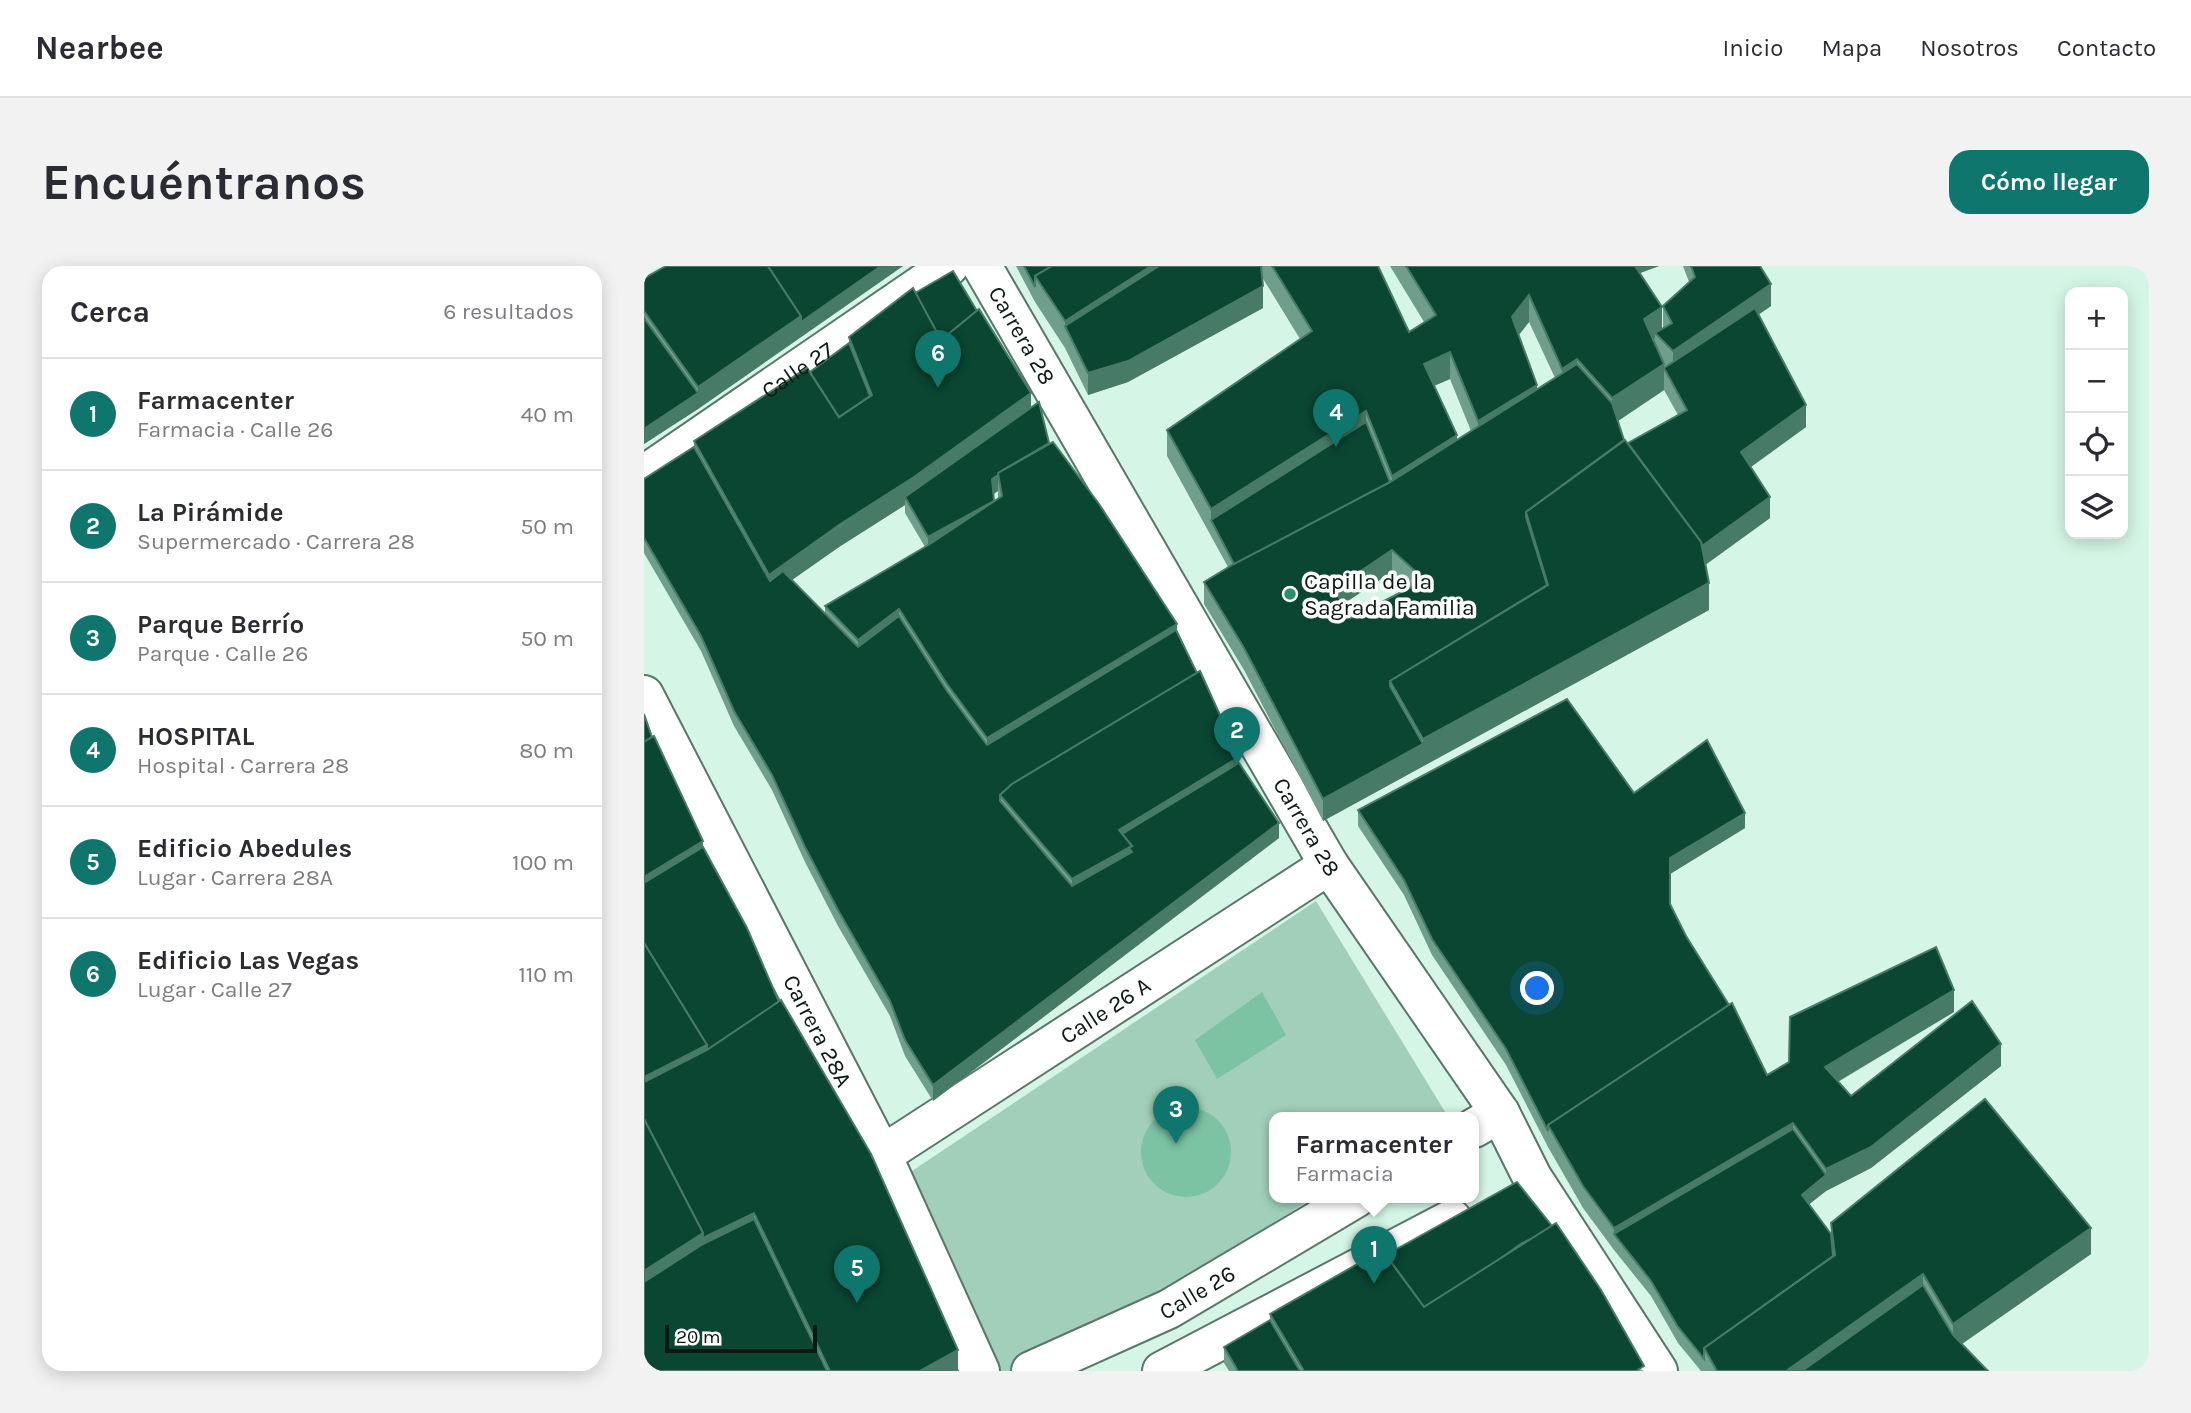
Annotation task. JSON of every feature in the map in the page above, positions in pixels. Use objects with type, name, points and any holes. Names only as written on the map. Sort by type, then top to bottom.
[{"type":"street","name":"Calle 27","points":[[644,475],[949,266]]},
{"type":"street","name":"Carrera 28","points":[[982,266],[1329,865],[1487,1121],[1507,1190],[1658,1371]]},
{"type":"street","name":"Carrera 28A","points":[[644,695],[882,1155],[980,1371]]},
{"type":"street","name":"Calle 26 A","points":[[882,1155],[1329,865]]},
{"type":"street","points":[[1162,1371],[1205,1361],[1507,1190]]},
{"type":"street","name":"Calle 26","points":[[1031,1371],[1169,1309],[1348,1203]]},
{"type":"shaded area","points":[[1316,901],[1445,1112],[1269,1112],[1269,1203],[1305,1203],[1173,1286],[1010,1371],[993,1371],[909,1173]]},
{"type":"shaded area","points":[[1262,992],[1286,1035],[1217,1079],[1195,1040]]},
{"type":"shaded area","points":[[1186,1107],[1203,1110],[1218,1120],[1228,1135],[1231,1152],[1228,1169],[1218,1184],[1203,1194],[1186,1197],[1169,1194],[1154,1184],[1144,1169],[1141,1152],[1144,1135],[1154,1120],[1169,1110]]},
{"type":"building","points":[[666,266],[768,266],[801,316],[698,387],[644,311],[644,279]]},
{"type":"building","points":[[768,266],[881,266],[801,322],[801,316]]},
{"type":"building","points":[[1024,266],[1052,266],[1035,276],[1035,287]]},
{"type":"building","points":[[1052,266],[1151,266],[1065,321],[1035,276]]},
{"type":"building","points":[[1159,266],[1261,266],[1263,286],[1128,361],[1088,373],[1065,326]]},
{"type":"building","points":[[1272,266],[1378,266],[1409,332],[1436,315],[1406,266],[1635,266],[1662,307],[1644,319],[1664,364],[1612,398],[1577,359],[1562,369],[1529,295],[1512,317],[1537,385],[1478,421],[1450,352],[1424,364],[1457,435],[1392,476],[1366,411],[1211,509],[1167,430],[1312,331]]},
{"type":"building","points":[[1691,266],[1760,266],[1771,284],[1673,351],[1655,333],[1672,323],[1663,306],[1695,277]]},
{"type":"building","points":[[953,271],[977,311],[941,340],[915,293]]},
{"type":"building","points":[[913,288],[941,340],[979,309],[1031,393],[914,477],[839,525],[769,575],[694,441],[807,368],[839,417],[872,395],[849,337]]},
{"type":"building","points":[[1755,308],[1806,405],[1741,452],[1770,497],[1702,546],[1628,443],[1687,410],[1664,368]]},
{"type":"building","points":[[644,318],[698,393],[644,429]]},
{"type":"building","points":[[849,343],[870,396],[839,417],[810,372]]},
{"type":"building","points":[[1577,364],[1612,403],[1624,440],[1526,512],[1547,585],[1390,681],[1390,686],[1423,744],[1323,799],[1244,648],[1204,582],[1392,481]],"holes":[[[1392,550],[1425,580],[1351,618],[1334,589]]]},
{"type":"building","points":[[1039,402],[1049,443],[992,479],[994,501],[928,537],[905,497]]},
{"type":"building","points":[[1366,422],[1390,482],[1234,564],[1211,520]]},
{"type":"building","points":[[1625,440],[1701,542],[1709,583],[1423,739],[1390,681],[1548,585],[1526,512]]},
{"type":"building","points":[[1053,442],[1099,504],[1177,624],[987,738],[947,684],[899,609],[858,640],[825,606],[930,544],[1002,496],[998,473]]},
{"type":"building","points":[[694,447],[770,581],[783,571],[858,647],[899,616],[947,691],[987,745],[1176,630],[1197,673],[1012,784],[1000,795],[1000,801],[1072,886],[1132,852],[1129,848],[1132,846],[1122,834],[1239,763],[1279,823],[933,1085],[905,1040],[890,1001],[805,847],[772,775],[734,711],[701,636],[644,538],[644,479]]},
{"type":"building","points":[[1200,671],[1239,757],[1119,830],[1132,846],[1072,879],[1000,795],[1012,784]]},
{"type":"building","points":[[1567,699],[1634,793],[1707,740],[1745,813],[1670,858],[1670,904],[1686,936],[1729,1005],[1548,1125],[1548,1131],[1506,1049],[1432,939],[1404,880],[1358,810]]},
{"type":"building","points":[[644,714],[652,737],[644,742]]},
{"type":"building","points":[[654,736],[703,841],[644,877],[644,742]]},
{"type":"building","points":[[703,847],[747,928],[779,1002],[707,1050],[707,1045],[644,943],[644,883]]},
{"type":"building","points":[[644,943],[707,1045],[644,1077]]},
{"type":"building","points":[[1936,947],[1954,990],[1825,1067],[1851,1096],[1972,1001],[2001,1044],[1871,1147],[1826,1169],[1793,1123],[1614,1228],[1583,1186],[1548,1125],[1732,1003],[1767,1075],[1789,1062],[1790,1017]]},
{"type":"building","points":[[781,1000],[871,1154],[958,1350],[920,1371],[830,1371],[754,1213],[703,1238],[703,1233],[644,1119],[644,1082],[707,1050]]},
{"type":"building","points":[[1985,1099],[2091,1228],[1953,1324],[1923,1274],[1786,1371],[1717,1371],[1704,1348],[1835,1255],[1831,1223]]},
{"type":"building","points":[[644,1119],[703,1233],[644,1271]]},
{"type":"building","points":[[1793,1129],[1826,1175],[1802,1195],[1831,1234],[1833,1256],[1704,1348],[1704,1359],[1678,1327],[1651,1281],[1614,1234]]},
{"type":"building","points":[[1517,1182],[1552,1226],[1424,1307],[1386,1255]]},
{"type":"building","points":[[754,1219],[827,1371],[644,1371],[644,1282],[703,1244]]},
{"type":"building","points":[[1556,1223],[1601,1290],[1644,1366],[1636,1371],[1304,1371],[1270,1314],[1382,1250],[1424,1307]]},
{"type":"building","points":[[1923,1285],[1953,1335],[1988,1371],[1802,1371]]},
{"type":"building","points":[[1270,1320],[1300,1371],[1238,1371],[1224,1347]]},
{"type":"place","name":"Edificio Las Vegas","points":[[938,388]]},
{"type":"place","name":"HOSPITAL","points":[[1336,447]]},
{"type":"place","name":"Capilla de la Sagrada Familia","points":[[1290,594]]},
{"type":"place","name":"La Pirámide","points":[[1237,765]]},
{"type":"place","name":"Parque Berrío","points":[[1176,1144]]},
{"type":"place","name":"Farmacenter","points":[[1374,1284]]},
{"type":"place","name":"Edificio Abedules","points":[[857,1303]]}]
